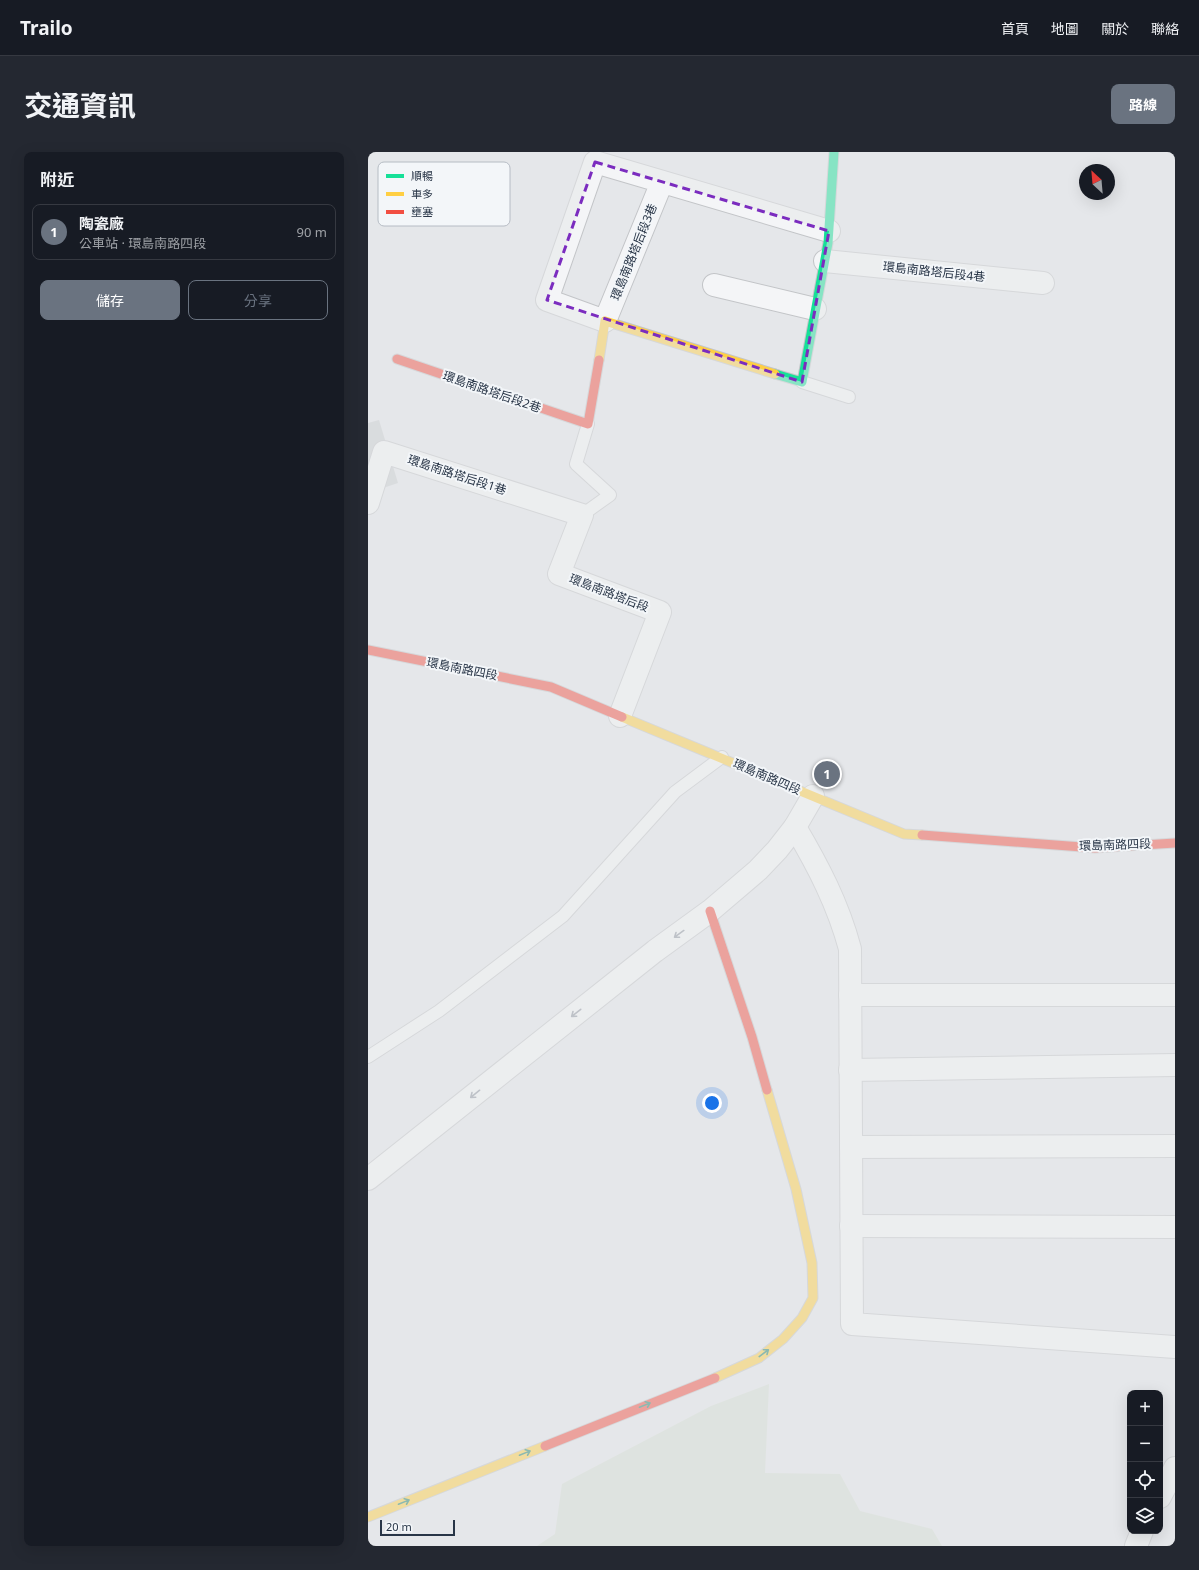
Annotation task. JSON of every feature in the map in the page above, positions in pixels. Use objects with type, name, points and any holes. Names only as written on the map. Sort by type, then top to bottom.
[{"type":"street","points":[[829,231],[595,162],[547,300],[606,321],[802,382],[825,260],[829,231],[834,152]]},
{"type":"street","name":"環島南路塔后段3巷","points":[[606,321],[662,182]]},
{"type":"street","name":"環島南路塔后段4巷","points":[[825,260],[1043,283]]},
{"type":"street","points":[[714,285],[816,309]]},
{"type":"street","points":[[588,424],[606,321]]},
{"type":"street","name":"環島南路塔后段2巷","points":[[397,360],[588,424]]},
{"type":"street","name":"環島南路塔后段1巷","points":[[368,503],[384,452],[582,515]]},
{"type":"street","name":"環島南路塔后段","points":[[582,515],[559,574],[660,612],[620,716]]},
{"type":"street","name":"環島南路四段","points":[[368,650],[551,687],[904,834],[1095,848],[1175,843]]},
{"type":"street","points":[[368,1179],[655,951],[710,910],[758,870],[777,850],[795,827],[813,796]]},
{"type":"street","points":[[795,827],[830,890],[842,921],[850,949],[852,1324],[1175,1347]]},
{"type":"street","points":[[368,1517],[721,1376],[759,1358],[783,1339],[802,1318],[813,1298],[812,1263],[806,1230],[752,1037],[710,910]]},
{"type":"street","points":[[850,995],[1175,995]]},
{"type":"street","points":[[850,1070],[1175,1065]]},
{"type":"street","points":[[851,1147],[1175,1146]]},
{"type":"street","points":[[851,1226],[1175,1227]]},
{"type":"street","points":[[1163,1491],[1175,1468]]},
{"type":"street","points":[[1136,1546],[1141,1534]]},
{"type":"lane","points":[[802,382],[849,398]]},
{"type":"lane","points":[[582,515],[610,495],[576,464],[588,424]]},
{"type":"lane","points":[[368,1057],[439,1010],[564,916],[675,792],[722,757]]},
{"type":"highlighted area","points":[[595,162],[829,231],[802,382],[547,300]]},
{"type":"shaded area","points":[[769,1384],[765,1473],[840,1474],[860,1511],[932,1529],[942,1546],[537,1546],[555,1534],[562,1484],[711,1406]]},
{"type":"building","points":[[379,420],[398,483],[368,493],[368,423]]},
{"type":"traffic: fast","points":[[775,374],[802,382],[828,243],[834,152]]},
{"type":"traffic: slow","points":[[599,360],[605,321],[775,374]]},
{"type":"traffic: slow","points":[[622,717],[904,834],[922,835]]},
{"type":"traffic: slow","points":[[715,1378],[759,1358],[783,1339],[802,1318],[813,1298],[812,1263],[796,1189],[767,1090]]},
{"type":"traffic: slow","points":[[368,1517],[545,1446]]},
{"type":"traffic: jam","points":[[397,359],[588,424],[599,360]]},
{"type":"traffic: jam","points":[[368,650],[551,687],[622,717]]},
{"type":"traffic: jam","points":[[922,835],[1095,848],[1175,843]]},
{"type":"traffic: jam","points":[[710,911],[752,1037],[767,1090]]},
{"type":"traffic: jam","points":[[545,1446],[715,1378]]},
{"type":"place","name":"陶瓷廠","points":[[827,774]]}]
